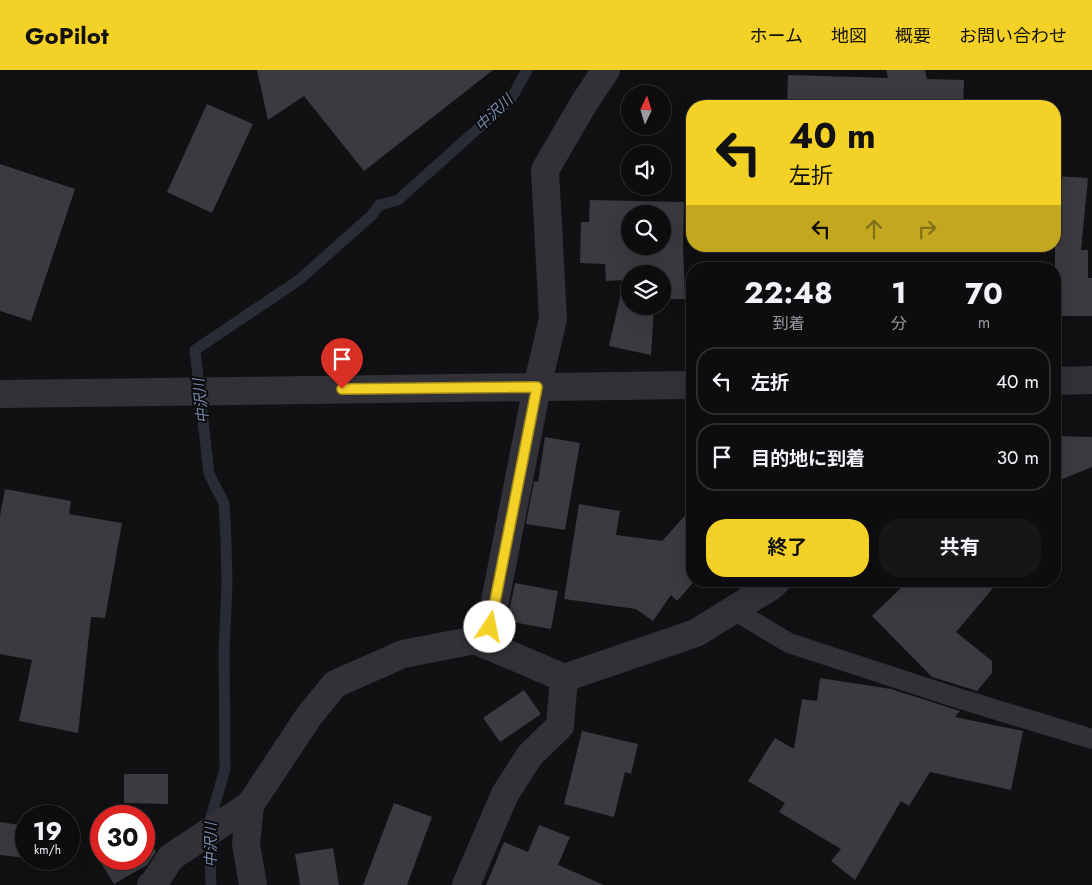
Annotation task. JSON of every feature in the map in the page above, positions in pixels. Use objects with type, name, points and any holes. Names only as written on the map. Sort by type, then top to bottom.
[{"type":"street","points":[[154,884],[171,857],[250,805],[309,716],[335,684],[403,654],[475,640],[490,627],[537,387],[553,319],[545,170],[584,103],[606,70]]},
{"type":"street","points":[[0,394],[686,385]]},
{"type":"street","points":[[475,640],[564,678],[696,633],[770,587]]},
{"type":"street","points":[[466,885],[505,794],[530,755],[560,726],[564,678]]},
{"type":"street","points":[[250,805],[246,844],[253,885]]},
{"type":"lane","points":[[734,610],[789,643],[951,696],[1092,739]]},
{"type":"building","points":[[257,70],[493,70],[364,171],[304,96],[268,120]]},
{"type":"building","points":[[886,70],[925,70],[927,79],[964,80],[963,100],[787,100],[788,75],[888,78]]},
{"type":"building","points":[[207,104],[253,124],[212,213],[167,192]]},
{"type":"building","points":[[0,164],[75,189],[31,321],[0,311]]},
{"type":"building","points":[[1061,176],[1088,178],[1081,250],[1088,250],[1088,278],[1092,278],[1092,316],[1061,316],[1061,262],[1055,262],[1055,252],[1061,252]]},
{"type":"building","points":[[590,200],[684,202],[685,299],[671,299],[671,265],[621,265],[621,280],[606,281],[605,264],[580,263],[581,222],[589,222]]},
{"type":"building","points":[[621,293],[621,315],[653,315],[651,355],[609,346]]},
{"type":"building","points":[[1061,436],[1092,437],[1092,467],[1061,480]]},
{"type":"building","points":[[545,437],[580,443],[565,530],[526,524],[534,481],[538,482]]},
{"type":"building","points":[[5,489],[71,501],[69,514],[122,523],[105,618],[91,617],[78,733],[19,721],[32,660],[0,654],[0,516]]},
{"type":"building","points":[[579,504],[620,511],[616,535],[662,541],[686,515],[686,587],[689,587],[677,601],[671,595],[653,621],[636,609],[564,599]]},
{"type":"building","points":[[515,583],[558,591],[551,629],[507,621]]},
{"type":"building","points":[[902,587],[994,587],[956,632],[992,661],[992,673],[977,691],[932,677],[872,616]]},
{"type":"building","points":[[820,678],[891,689],[960,711],[955,717],[1023,731],[1011,790],[930,772],[909,806],[901,801],[855,880],[831,861],[841,849],[779,812],[785,803],[748,781],[775,738],[794,749],[802,699],[817,701]]},
{"type":"building","points":[[524,690],[541,714],[500,742],[483,718]]},
{"type":"building","points":[[582,731],[638,744],[631,774],[625,772],[614,817],[564,804]]},
{"type":"building","points":[[124,774],[168,774],[168,804],[124,803]]},
{"type":"building","points":[[394,803],[432,817],[407,885],[363,885]]},
{"type":"building","points":[[0,822],[15,824],[15,857],[0,855]]},
{"type":"building","points":[[539,825],[570,837],[558,865],[604,885],[486,885],[504,842],[528,852]]},
{"type":"building","points":[[333,848],[339,885],[300,885],[295,854]]},
{"type":"building","points":[[105,870],[138,870],[114,884]]},
{"type":"waterway","name":"中沢川","points":[[211,885],[209,824],[225,769],[224,651],[227,583],[226,540],[224,503],[209,474],[195,350],[299,280],[372,215],[379,205],[398,200],[511,99],[527,70]]},
{"type":"route","points":[[342,389],[537,387],[490,627]]}]
